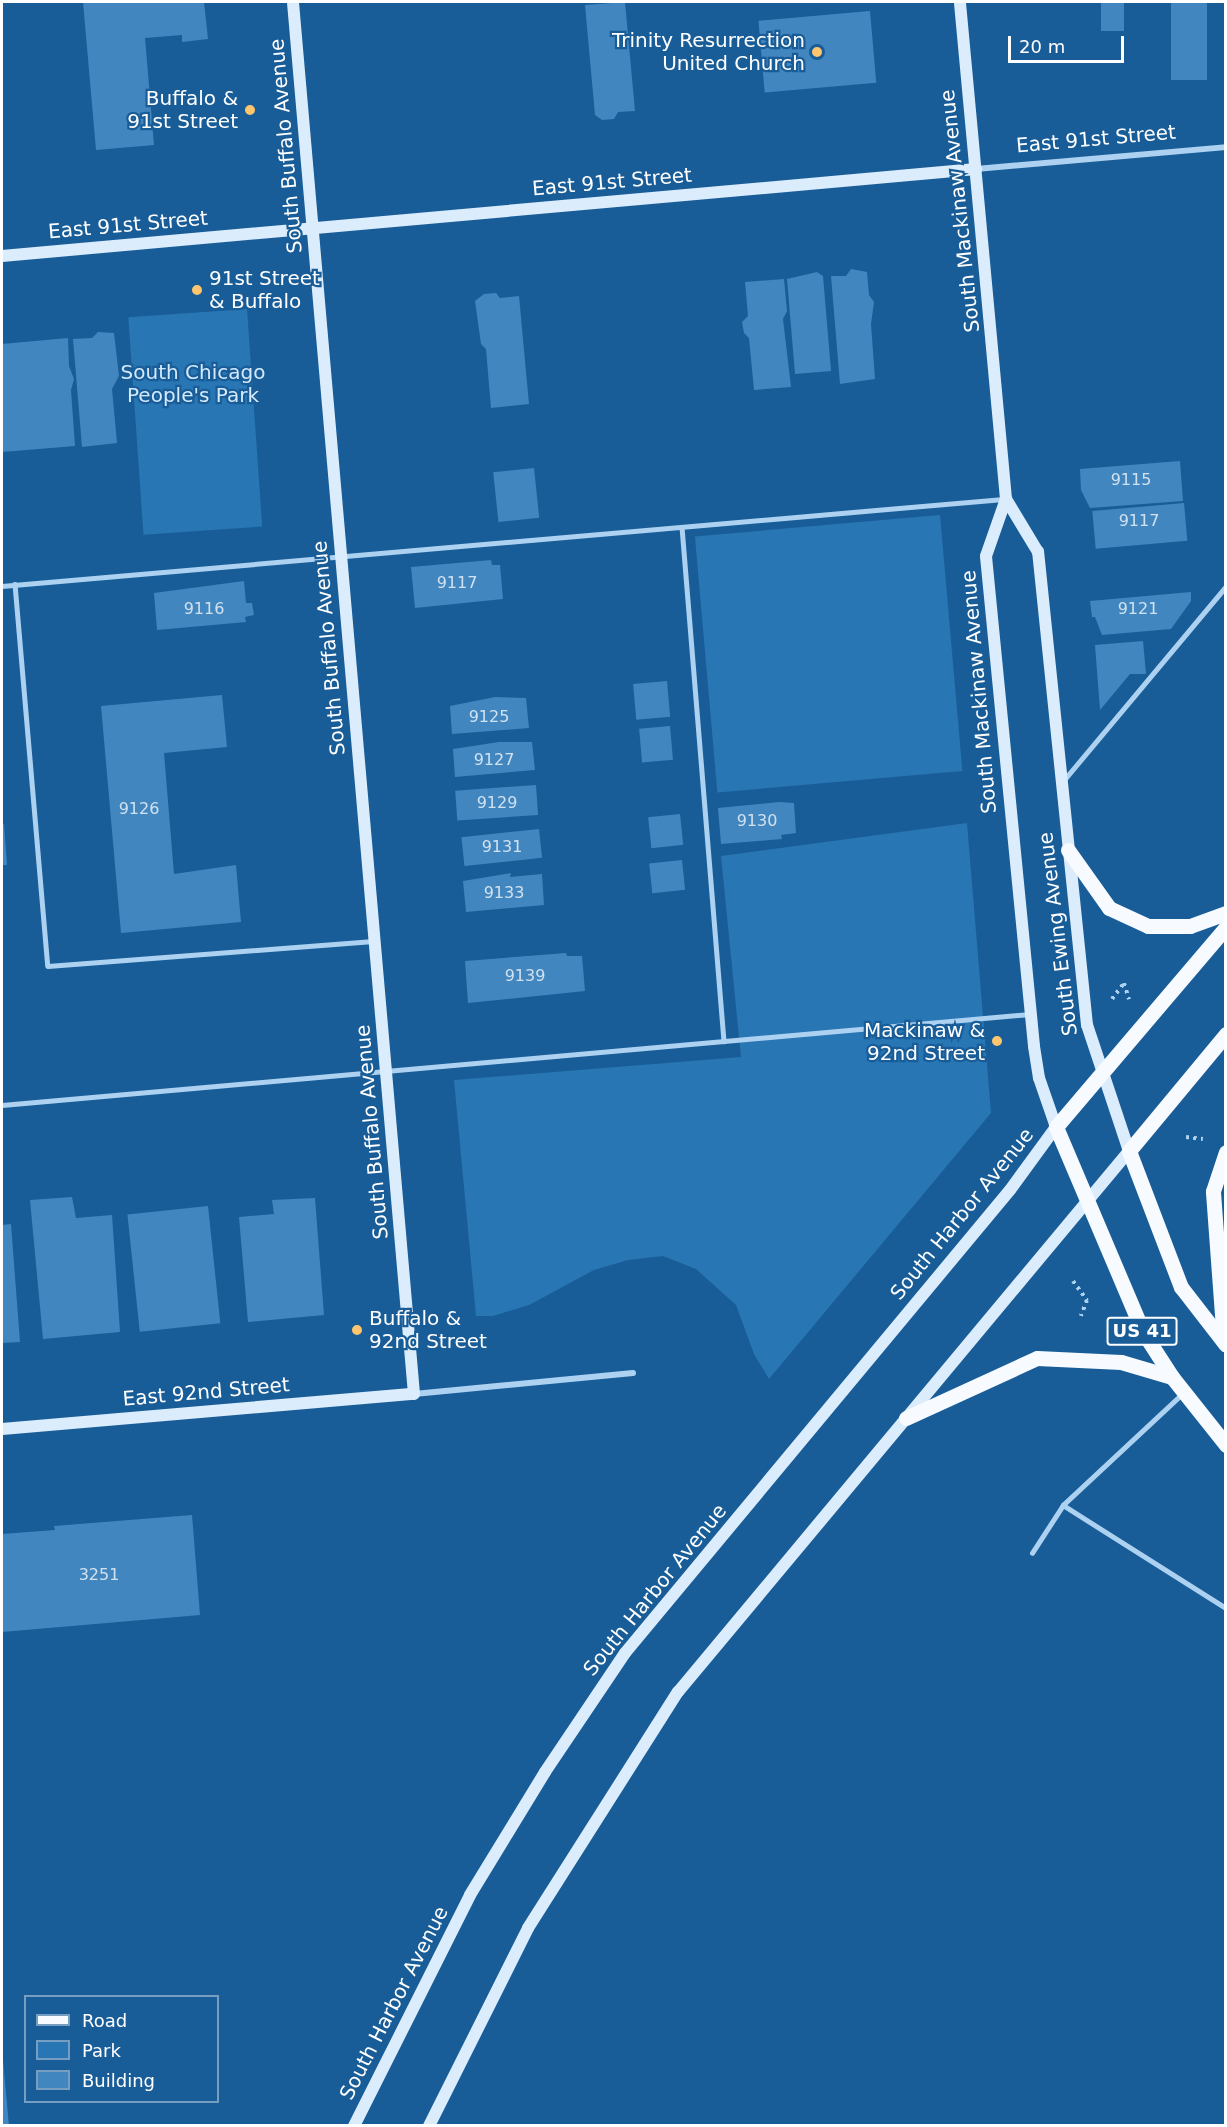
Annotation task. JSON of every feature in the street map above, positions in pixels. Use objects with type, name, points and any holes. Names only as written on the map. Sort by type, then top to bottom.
[{"type":"main road","name":"South Buffalo Avenue","points":[[294,2],[340,557],[414,1394]]},
{"type":"main road","name":"South Mackinaw Avenue","points":[[960,2],[1006,499],[986,556],[1039,1078],[1056,1127]]},
{"type":"main road","name":"East 91st Street","points":[[2,256],[976,169]]},
{"type":"main road","name":"South Ewing Avenue","points":[[1006,499],[1038,552],[1087,1025],[1129,1151],[1181,1287],[1225,1343]]},
{"type":"main road","points":[[1068,850],[1109,908],[1148,926],[1190,927],[1226,913]]},
{"type":"main road","points":[[1056,1127],[1226,927]]},
{"type":"main road","points":[[429,2126],[528,1928],[678,1692],[1226,1034]]},
{"type":"main road","name":"US 41","points":[[1056,1127],[1143,1332],[1172,1377],[1226,1445]]},
{"type":"main road","name":"South Harbor Avenue","points":[[354,2126],[470,1895],[545,1772],[625,1653],[1003,1199],[1056,1127]]},
{"type":"main road","points":[[1225,1343],[1213,1191],[1226,1152]]},
{"type":"main road","points":[[906,1418],[1037,1358],[1121,1362],[1172,1377]]},
{"type":"main road","name":"East 92nd Street","points":[[2,1429],[414,1394]]},
{"type":"street","name":"East 91st Street","points":[[976,169],[1226,147]]},
{"type":"street","name":"East 92nd Street","points":[[414,1394],[633,1373]]},
{"type":"lane","points":[[2,586],[1006,499]]},
{"type":"lane","points":[[682,527],[724,1041]]},
{"type":"lane","points":[[15,584],[48,966],[375,941]]},
{"type":"lane","points":[[1062,783],[1226,586]]},
{"type":"lane","points":[[2,1105],[1032,1014]]},
{"type":"lane","points":[[1032,1553],[1063,1505],[1184,1392]]},
{"type":"lane","points":[[1063,1505],[1226,1608]]},
{"type":"path","points":[[1109,1002],[1124,983],[1130,1003]]},
{"type":"path","points":[[1186,1137],[1207,1140]]},
{"type":"path","points":[[1073,1281],[1087,1300],[1081,1316]]},
{"type":"green space","name":"South Chicago People's Park","points":[[247,309],[262,526],[143,535],[128,317]]},
{"type":"green space","points":[[940,515],[962,771],[717,792],[695,536]]},
{"type":"green space","points":[[967,823],[991,1113],[769,1379],[754,1354],[736,1305],[696,1269],[663,1256],[628,1260],[594,1270],[529,1305],[493,1316],[476,1316],[454,1080],[741,1057],[721,856]]},
{"type":"building","points":[[83,2],[204,2],[208,39],[182,42],[182,35],[145,38],[154,145],[96,150]]},
{"type":"building","points":[[625,2],[635,111],[618,112],[614,119],[602,120],[595,115],[585,5]]},
{"type":"building","points":[[1101,2],[1124,2],[1124,31],[1101,31]]},
{"type":"building","points":[[1171,2],[1207,2],[1207,80],[1171,80]]},
{"type":"building","name":"Trinity Resurrection United Church","points":[[870,11],[876,83],[765,92],[758,21]]},
{"type":"building","points":[[851,269],[867,272],[869,295],[874,302],[871,324],[875,379],[840,384],[831,276],[846,276]]},
{"type":"building","points":[[817,272],[823,276],[831,371],[795,374],[787,279]]},
{"type":"building","points":[[784,279],[787,311],[783,319],[791,387],[754,390],[749,338],[744,333],[742,322],[748,316],[745,282]]},
{"type":"building","points":[[496,293],[500,298],[519,296],[529,404],[491,408],[486,349],[481,344],[475,301],[484,294]]},
{"type":"building","points":[[98,332],[114,333],[119,376],[112,389],[117,443],[82,447],[73,339],[92,338]]},
{"type":"building","points":[[68,338],[69,366],[74,379],[71,390],[75,446],[2,452],[2,344]]},
{"type":"building","points":[[1180,461],[1183,501],[1090,508],[1081,490],[1080,469]]},
{"type":"building","points":[[534,468],[539,518],[498,522],[493,472]]},
{"type":"building","points":[[1184,503],[1187,541],[1096,549],[1092,511]]},
{"type":"building","points":[[491,560],[492,565],[500,565],[503,599],[415,608],[411,567]]},
{"type":"building","points":[[244,581],[246,603],[252,603],[254,615],[245,617],[246,622],[157,630],[154,593]]},
{"type":"building","points":[[1191,592],[1191,601],[1171,629],[1102,635],[1095,617],[1092,617],[1090,601]]},
{"type":"building","points":[[1143,641],[1146,674],[1130,674],[1100,710],[1095,645]]},
{"type":"building","points":[[667,681],[670,717],[636,720],[633,684]]},
{"type":"building","points":[[222,695],[227,747],[164,753],[174,874],[236,865],[241,922],[121,933],[101,706]]},
{"type":"building","points":[[495,697],[526,698],[529,728],[452,734],[450,706]]},
{"type":"building","points":[[670,726],[673,760],[642,763],[639,729]]},
{"type":"building","points":[[499,742],[532,742],[535,770],[455,777],[453,749]]},
{"type":"building","points":[[536,785],[538,815],[457,821],[455,791]]},
{"type":"building","points":[[779,802],[794,803],[796,833],[781,835],[782,839],[721,844],[718,808]]},
{"type":"building","points":[[680,814],[683,845],[651,848],[648,817]]},
{"type":"building","points":[[4,824],[7,865],[2,865],[2,825]]},
{"type":"building","points":[[539,829],[542,858],[464,866],[461,837]]},
{"type":"building","points":[[682,860],[685,890],[652,893],[649,863]]},
{"type":"building","points":[[511,873],[510,877],[542,874],[544,905],[466,912],[463,881]]},
{"type":"building","points":[[566,953],[567,956],[582,956],[585,991],[468,1003],[465,961]]},
{"type":"building","points":[[72,1197],[76,1218],[112,1215],[120,1332],[43,1339],[30,1200]]},
{"type":"building","points":[[315,1198],[324,1315],[248,1322],[239,1217],[274,1214],[272,1200]]},
{"type":"building","points":[[208,1206],[220,1323],[140,1332],[127,1214]]},
{"type":"building","points":[[11,1224],[20,1342],[2,1343],[2,1225]]},
{"type":"building","points":[[192,1515],[200,1615],[2,1632],[2,1534],[55,1530],[54,1526]]},
{"type":"building","points":[[3,2060],[9,2126],[2,2126]]},
{"type":"place","name":"Trinity Resurrection United Church","points":[[817,52]]},
{"type":"place","name":"Buffalo & 91st Street","points":[[250,110]]},
{"type":"place","name":"91st Street & Buffalo","points":[[197,290]]},
{"type":"place","name":"Mackinaw & 92nd Street","points":[[997,1041]]},
{"type":"place","name":"Buffalo & 92nd Street","points":[[357,1330]]}]
